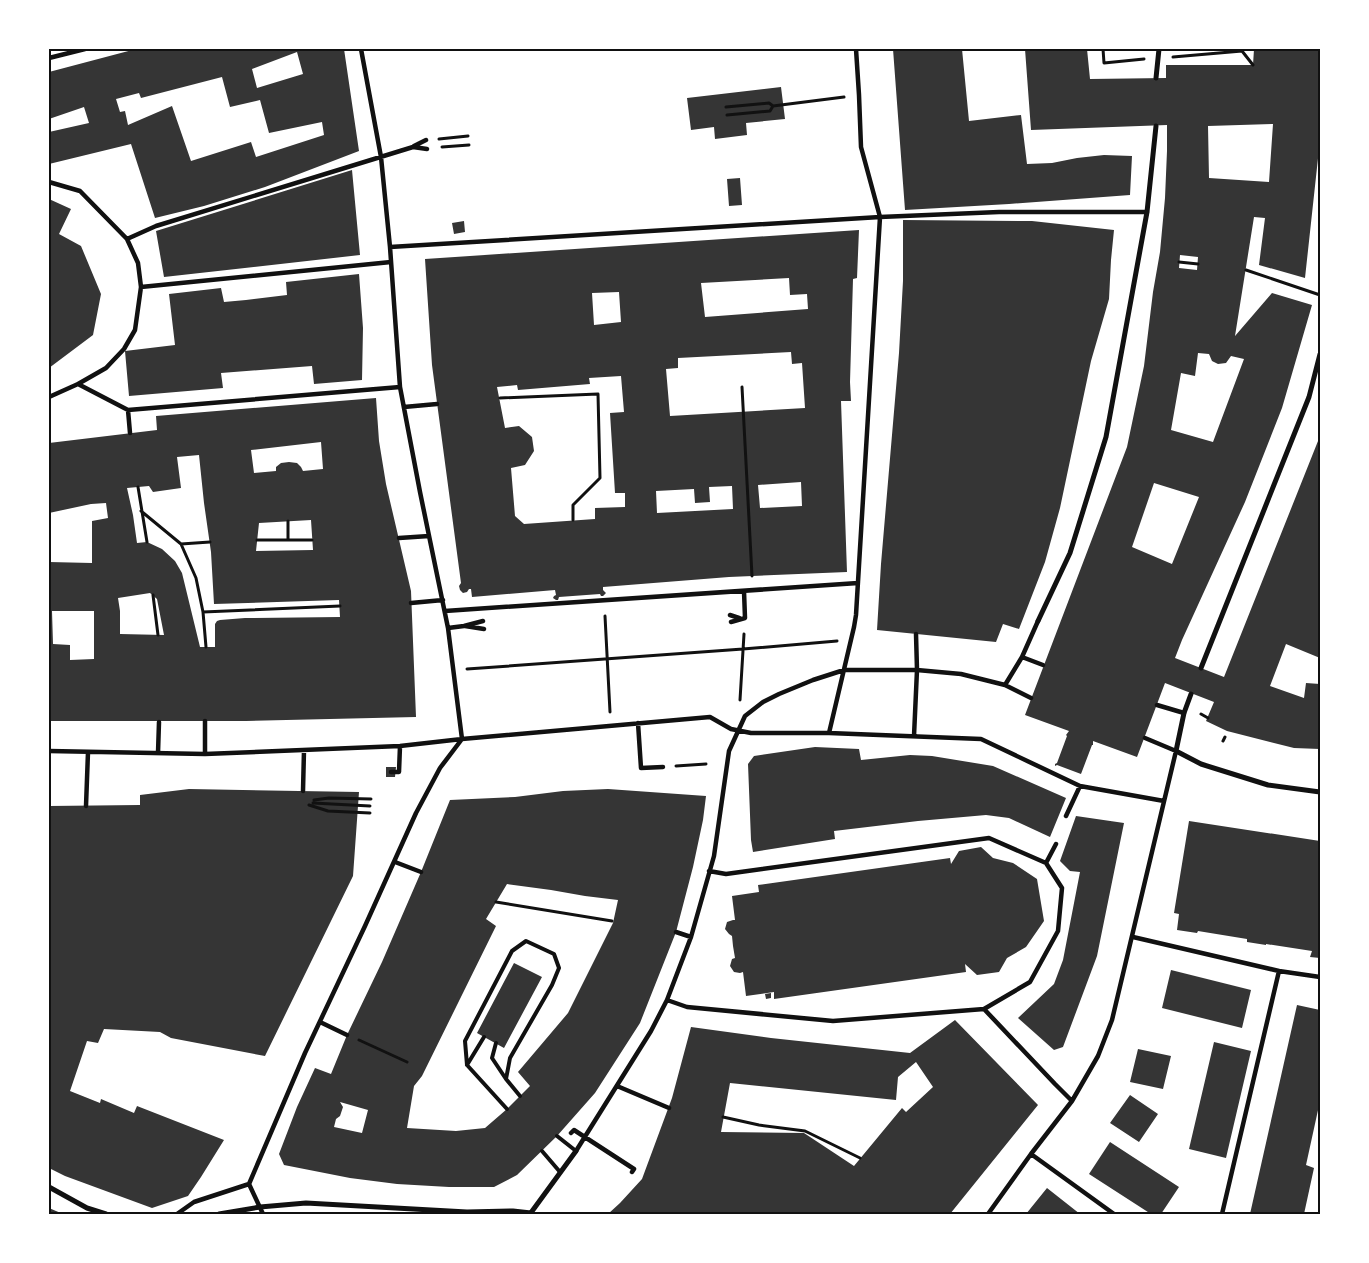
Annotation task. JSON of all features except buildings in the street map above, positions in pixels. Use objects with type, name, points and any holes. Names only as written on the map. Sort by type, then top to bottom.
[{"type":"street","points":[[49,58],[85,49]]},
{"type":"street","points":[[263,1214],[249,1184],[305,1053],[416,813],[440,768],[462,739],[448,628],[400,387],[390,247],[381,157],[362,49]]},
{"type":"street","points":[[829,733],[856,616],[880,216],[861,146],[860,95],[856,49]]},
{"type":"street","points":[[1156,78],[1159,49]]},
{"type":"street","points":[[1005,685],[1022,657],[1070,553],[1106,437],[1147,212],[1156,126]]},
{"type":"street","points":[[127,239],[156,226],[413,147],[426,140]]},
{"type":"street","points":[[413,147],[427,149]]},
{"type":"street","points":[[49,182],[80,191],[127,239],[138,263],[141,287],[135,330],[124,349],[106,368],[78,384],[49,397]]},
{"type":"street","points":[[390,247],[880,216],[999,212],[1147,212]]},
{"type":"street","points":[[141,287],[391,262]]},
{"type":"street","points":[[1201,668],[1309,398],[1320,354]]},
{"type":"street","points":[[78,384],[128,410],[400,387]]},
{"type":"street","points":[[404,407],[437,404]]},
{"type":"street","points":[[128,410],[130,433]]},
{"type":"street","points":[[398,538],[429,536]]},
{"type":"street","points":[[445,611],[858,583]]},
{"type":"street","points":[[743,618],[744,591]]},
{"type":"street","points":[[580,596],[580,602]]},
{"type":"street","points":[[411,603],[443,600]]},
{"type":"street","points":[[730,615],[743,618]]},
{"type":"street","points":[[731,622],[743,618]]},
{"type":"street","points":[[448,628],[483,621]]},
{"type":"street","points":[[464,626],[484,629]]},
{"type":"street","points":[[914,736],[917,670],[916,634]]},
{"type":"street","points":[[1022,657],[1043,665]]},
{"type":"street","points":[[219,1214],[260,1207],[306,1204],[407,1211],[513,1211],[531,1214],[585,1137],[651,1031],[667,1000],[691,936],[714,856],[730,751],[745,716],[763,702],[779,694],[844,670],[917,670],[961,674],[1005,685],[1031,698]]},
{"type":"street","points":[[988,1214],[1072,1101],[1098,1056],[1112,1020],[1184,713],[1191,694]]},
{"type":"street","points":[[1157,705],[1184,713]]},
{"type":"street","points":[[49,751],[205,754],[400,746],[710,717],[731,729],[751,733],[829,733],[981,739],[1080,786],[1164,801]]},
{"type":"street","points":[[205,721],[205,754]]},
{"type":"street","points":[[158,753],[159,722]]},
{"type":"street","points":[[638,723],[641,768],[663,767]]},
{"type":"street","points":[[1145,738],[1201,764],[1268,785],[1320,792]]},
{"type":"street","points":[[391,772],[399,772],[400,746]]},
{"type":"street","points":[[303,791],[304,750]]},
{"type":"street","points":[[86,806],[88,752]]},
{"type":"street","points":[[1066,816],[1080,786]]},
{"type":"street","points":[[667,1000],[687,1007],[833,1021],[984,1009],[1030,982],[1058,931],[1062,888],[1046,863],[989,838],[726,874],[709,871]]},
{"type":"street","points":[[1046,863],[1056,844]]},
{"type":"street","points":[[394,862],[421,872]]},
{"type":"street","points":[[676,932],[691,936]]},
{"type":"street","points":[[1132,937],[1279,971],[1320,977]]},
{"type":"street","points":[[1222,1214],[1279,971]]},
{"type":"street","points":[[984,1009],[1072,1101]]},
{"type":"street","points":[[320,1022],[347,1035]]},
{"type":"street","points":[[617,1086],[668,1108]]},
{"type":"street","points":[[571,1133],[574,1130],[585,1137],[634,1169],[632,1172]]},
{"type":"street","points":[[1031,1154],[1114,1214]]},
{"type":"street","points":[[177,1214],[194,1202],[249,1184]]},
{"type":"street","points":[[49,1187],[87,1208],[106,1214]]},
{"type":"lane","points":[[506,1080],[510,1058],[552,985],[559,968],[554,954],[526,941],[512,951],[465,1041],[467,1065],[507,1109]]},
{"type":"lane","points":[[467,1065],[484,1037]]},
{"type":"lane","points":[[496,1043],[492,1058],[506,1080],[520,1096]]},
{"type":"lane","points":[[557,1136],[576,1151]]},
{"type":"lane","points":[[542,1151],[560,1172]]},
{"type":"path","points":[[1242,51],[1253,65]]},
{"type":"path","points":[[726,107],[769,103],[773,106],[860,95]]},
{"type":"path","points":[[727,115],[770,111],[773,106]]},
{"type":"path","points":[[426,140],[468,136]]},
{"type":"path","points":[[427,149],[469,144]]},
{"type":"path","points":[[1179,262],[1198,264]]},
{"type":"path","points":[[1246,270],[1320,294]]},
{"type":"path","points":[[742,387],[752,576]]},
{"type":"path","points":[[500,398],[598,394],[600,478],[573,505],[573,520]]},
{"type":"path","points":[[138,487],[146,542]]},
{"type":"path","points":[[141,511],[181,544],[196,578],[203,612],[206,647]]},
{"type":"path","points":[[288,522],[288,540]]},
{"type":"path","points":[[257,540],[312,540]]},
{"type":"path","points":[[181,544],[210,542]]},
{"type":"path","points":[[153,595],[158,635]]},
{"type":"path","points":[[605,600],[610,725]]},
{"type":"path","points":[[203,612],[340,606]]},
{"type":"path","points":[[738,731],[743,618]]},
{"type":"path","points":[[454,670],[743,649],[852,639]]},
{"type":"path","points":[[1201,714],[1208,718]]},
{"type":"path","points":[[1223,742],[1225,737]]},
{"type":"path","points":[[663,767],[706,764]]},
{"type":"path","points":[[329,798],[371,799]]},
{"type":"path","points":[[370,806],[328,805],[303,802],[328,811],[370,813]]},
{"type":"path","points":[[496,902],[612,921]]},
{"type":"path","points":[[347,1035],[407,1062]]},
{"type":"path","points":[[724,1117],[759,1125],[804,1131],[860,1158]]}]
